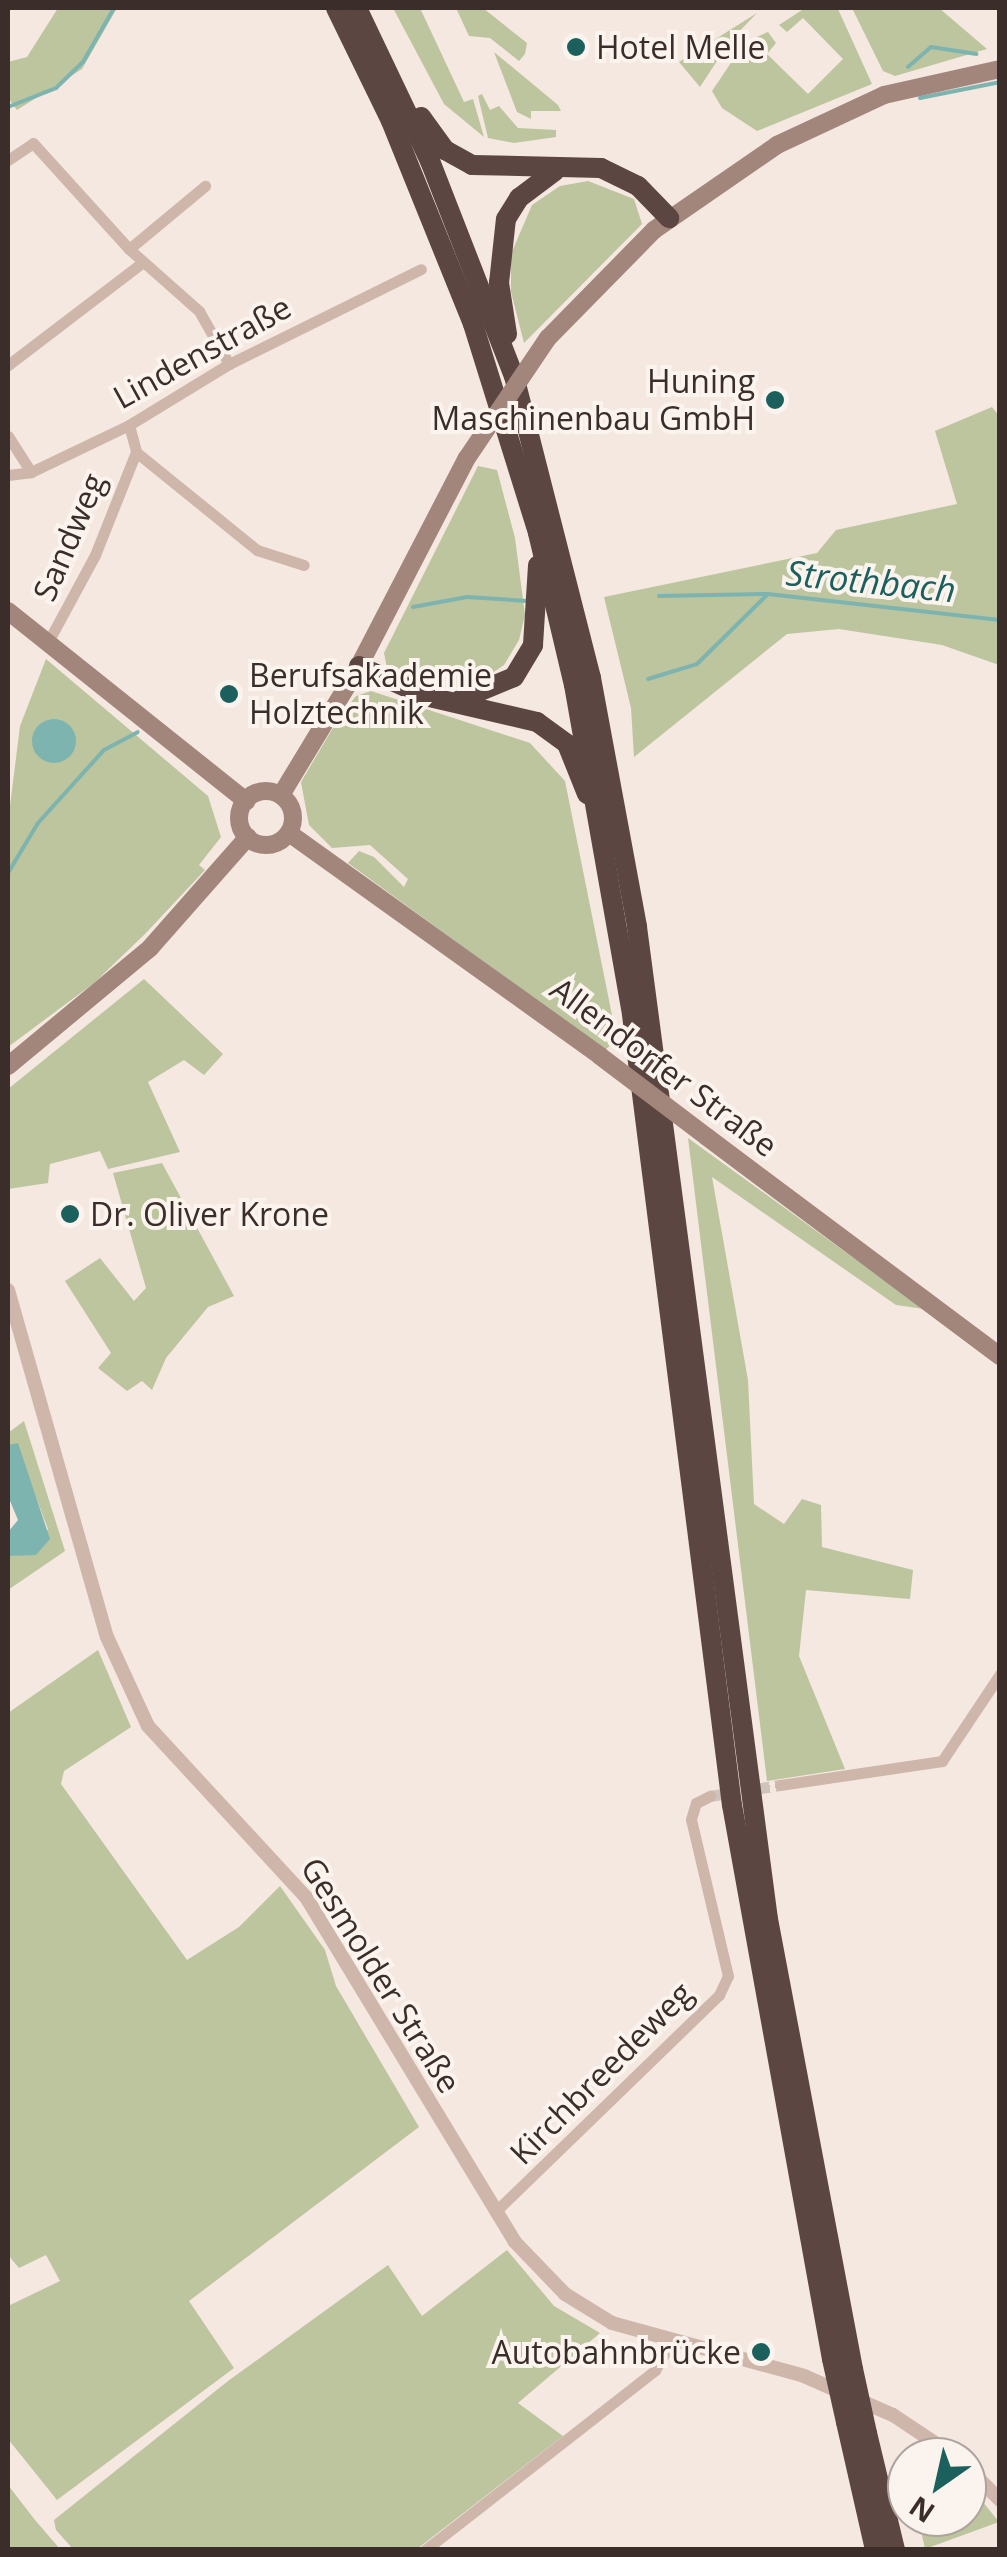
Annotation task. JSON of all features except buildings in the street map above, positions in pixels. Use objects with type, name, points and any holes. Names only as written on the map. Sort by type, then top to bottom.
[{"type":"highway","points":[[336,8],[443,242],[538,533],[605,838],[732,1806],[832,2359],[874,2550]]},
{"type":"highway","points":[[358,8],[514,376],[571,584],[616,802],[659,1081],[747,1781],[853,2370],[894,2550]]},
{"type":"highway","points":[[379,50],[444,150],[489,170],[557,170],[577,166],[619,174],[668,218]]},
{"type":"highway","points":[[514,376],[499,244],[519,198],[557,170]]},
{"type":"highway","points":[[454,701],[514,677],[533,644],[538,533]]},
{"type":"highway","points":[[360,666],[425,696],[537,722],[567,744],[605,838]]},
{"type":"main road","points":[[281,795],[360,666],[467,458],[548,338],[668,218],[834,115],[884,95],[1000,69]]},
{"type":"main road","points":[[8,610],[246,801]]},
{"type":"main road","points":[[266,791],[281,795],[292,812],[289,833],[274,844],[248,837],[240,823],[246,801],[266,791]]},
{"type":"main road","name":"Allendorfer Straße","points":[[289,833],[600,1056],[1000,1356]]},
{"type":"main road","points":[[8,1066],[150,948],[248,837]]},
{"type":"street","points":[[8,160],[33,142],[129,249],[199,311],[229,364]]},
{"type":"street","points":[[129,249],[206,186]]},
{"type":"street","points":[[8,364],[142,262]]},
{"type":"street","name":"Lindenstraße","points":[[8,475],[31,472],[129,425],[229,364],[422,270]]},
{"type":"street","points":[[129,425],[136,452],[257,550],[304,565]]},
{"type":"street","points":[[8,436],[31,472]]},
{"type":"street","name":"Sandweg","points":[[48,642],[95,555],[136,452]]},
{"type":"street","name":"Gesmolder Straße","points":[[8,1290],[108,1637],[148,1726],[306,1897],[495,2212],[565,2294],[612,2323],[670,2344],[804,2376],[893,2415],[926,2437]]},
{"type":"street","points":[[780,1785],[942,1761],[1000,1674]]},
{"type":"street","name":"Kirchbreedeweg","points":[[495,2212],[719,1995],[728,1976],[691,1819],[696,1804],[710,1796]]},
{"type":"street","points":[[426,2550],[654,2370],[670,2344]]},
{"type":"green space","points":[[58,8],[117,8],[82,69],[17,110],[8,98],[8,62],[27,57]]},
{"type":"green space","points":[[393,8],[420,8],[464,102],[473,99],[484,137],[444,104]]},
{"type":"green space","points":[[456,8],[483,8],[527,43],[525,54],[519,61],[490,38],[469,36]]},
{"type":"green space","points":[[805,8],[838,9],[872,84],[757,131],[722,108],[712,91],[745,42],[768,32],[776,43],[767,54],[808,94],[843,59],[803,18],[787,32],[779,25]]},
{"type":"green space","points":[[852,8],[939,8],[987,49],[895,76],[883,71]]},
{"type":"green space","points":[[757,13],[730,41],[700,87],[679,62]]},
{"type":"green space","points":[[494,52],[561,111],[531,111],[531,119],[517,112]]},
{"type":"green space","points":[[482,94],[490,110],[499,106],[518,128],[556,130],[556,137],[514,143],[488,138],[478,96]]},
{"type":"green space","points":[[588,181],[634,199],[642,224],[524,343],[511,292],[511,254],[532,205],[560,186]]},
{"type":"green space","points":[[992,407],[1000,417],[999,665],[942,645],[839,629],[787,634],[634,757],[631,708],[604,597],[817,553],[836,530],[957,504],[935,431]]},
{"type":"green space","points":[[478,466],[497,470],[515,538],[525,615],[519,640],[504,665],[479,682],[450,689],[411,683],[387,668],[384,653]]},
{"type":"green space","points":[[46,659],[208,796],[221,837],[199,865],[205,870],[145,934],[94,983],[8,1047],[8,822],[20,726]]},
{"type":"green space","points":[[371,691],[530,743],[565,781],[617,1040],[605,1050],[348,863],[359,851],[374,857],[404,887],[408,879],[370,845],[332,848],[309,825],[301,782],[340,716],[356,696]]},
{"type":"green space","points":[[144,979],[223,1054],[204,1075],[184,1060],[148,1082],[180,1152],[108,1169],[100,1151],[50,1164],[48,1183],[8,1189],[8,1089]]},
{"type":"green space","points":[[688,1138],[924,1309],[896,1305],[712,1177],[748,1380],[754,1504],[784,1524],[802,1499],[821,1505],[822,1547],[913,1570],[910,1599],[806,1590],[799,1656],[845,1769],[767,1781]]},
{"type":"green space","points":[[162,1163],[234,1296],[208,1307],[166,1358],[152,1390],[142,1381],[127,1391],[98,1368],[111,1353],[65,1281],[100,1258],[134,1301],[146,1288],[113,1173]]},
{"type":"green space","points":[[24,1421],[65,1551],[8,1590],[8,1556],[29,1554],[48,1529],[21,1458],[8,1445],[8,1433]]},
{"type":"green space","points":[[98,1650],[131,1727],[64,1771],[61,1784],[187,1960],[239,1927],[280,1886],[325,1950],[336,1986],[419,2127],[189,2301],[234,2368],[57,2500],[8,2439],[8,2306],[60,2281],[46,2255],[19,2268],[8,2255],[8,1713]]},
{"type":"green space","points":[[507,2250],[554,2306],[600,2333],[518,2403],[563,2436],[417,2549],[73,2549],[56,2530],[54,2520],[228,2381],[388,2265],[422,2316]]},
{"type":"green space","points":[[8,2485],[35,2520],[60,2549],[8,2549]]},
{"type":"green space","points":[[987,2507],[999,2522],[987,2526]]},
{"type":"green space","points":[[922,2537],[958,2537],[925,2549]]},
{"type":"water","points":[[54,719],[69,726],[76,741],[69,756],[54,763],[39,756],[32,741],[39,726]]},
{"type":"water","points":[[18,1443],[50,1539],[36,1555],[8,1556],[8,1532],[18,1520],[8,1496],[8,1445]]},
{"type":"waterway","points":[[8,107],[56,88],[83,62],[114,8]]},
{"type":"waterway","points":[[908,67],[931,47],[976,54]]},
{"type":"waterway","points":[[920,98],[1000,82]]},
{"type":"waterway","points":[[659,596],[768,594]]},
{"type":"waterway","name":"Strothbach","points":[[648,679],[697,664],[768,594],[1000,620]]},
{"type":"waterway","points":[[413,607],[467,597],[527,601]]},
{"type":"waterway","name":"Strothbach","points":[[8,873],[38,823],[104,750],[138,732]]},
{"type":"tunnel","points":[[710,1796],[780,1785]]},
{"type":"place","name":"Hotel Melle","points":[[576,47]]},
{"type":"place","name":"Huning Maschinenbau GmbH","points":[[775,400]]},
{"type":"place","name":"Berufsakademie Holztechnik","points":[[229,694]]},
{"type":"place","name":"Dr. Oliver Krone","points":[[70,1214]]},
{"type":"place","name":"Autobahnbrücke","points":[[761,2352]]}]
